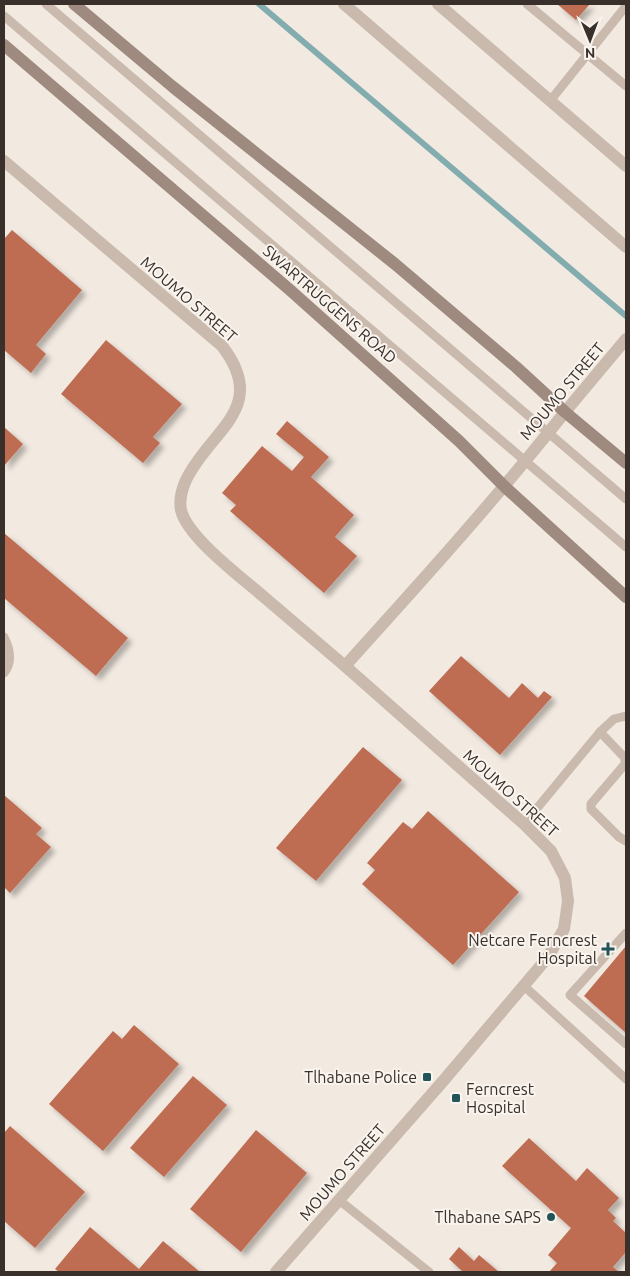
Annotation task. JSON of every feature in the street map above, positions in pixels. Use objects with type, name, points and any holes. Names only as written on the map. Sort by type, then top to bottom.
[{"type":"main road","points":[[74,4],[173,87],[394,264],[626,463]]},
{"type":"main road","name":"SWARTRUGGENS ROAD","points":[[4,45],[290,290],[459,441],[504,487],[626,597]]},
{"type":"street","points":[[344,4],[626,247]]},
{"type":"street","points":[[438,4],[626,166]]},
{"type":"street","name":"MOUMO STREET","points":[[4,162],[222,346],[232,359],[239,382],[239,404],[227,425],[191,471],[182,490],[181,510],[190,528],[210,550],[524,824],[551,851],[565,878],[568,901],[564,929],[548,957],[444,1080],[276,1272]]},
{"type":"street","name":"MOUMO STREET","points":[[344,666],[504,487],[626,339]]},
{"type":"lane","points":[[46,4],[626,499]]},
{"type":"lane","points":[[527,4],[626,86]]},
{"type":"lane","points":[[550,101],[626,6]]},
{"type":"lane","points":[[4,16],[626,547]]},
{"type":"lane","points":[[4,637],[10,653],[8,668],[4,673]]},
{"type":"lane","points":[[524,824],[600,732],[614,719],[626,716]]},
{"type":"lane","points":[[600,732],[625,758],[625,764],[591,804],[591,809],[619,837],[626,840]]},
{"type":"lane","points":[[626,933],[570,995],[626,1044]]},
{"type":"lane","points":[[524,986],[626,1078]]},
{"type":"lane","points":[[339,1200],[429,1272]]},
{"type":"building","points":[[557,4],[590,4],[576,20]]},
{"type":"building","points":[[12,230],[82,290],[36,345],[46,354],[31,373],[4,350],[4,239]]},
{"type":"building","points":[[106,340],[182,404],[153,437],[160,443],[143,463],[61,394]]},
{"type":"building","points":[[287,421],[329,457],[311,477],[354,515],[335,537],[357,556],[324,593],[230,511],[236,505],[222,493],[262,446],[292,471],[304,457],[276,434]]},
{"type":"building","points":[[4,427],[23,444],[4,466]]},
{"type":"building","points":[[4,533],[128,638],[96,676],[4,598]]},
{"type":"building","points":[[461,656],[509,698],[522,683],[538,698],[544,691],[552,697],[500,755],[429,691]]},
{"type":"building","points":[[363,747],[402,780],[316,881],[276,848]]},
{"type":"building","points":[[4,795],[42,828],[36,834],[51,847],[10,893],[4,887]]},
{"type":"building","points":[[428,811],[519,892],[453,965],[362,884],[375,870],[367,863],[403,822],[412,829]]},
{"type":"building","points":[[626,946],[626,1033],[584,996]]},
{"type":"building","points":[[134,1025],[179,1064],[103,1151],[49,1104],[113,1031],[122,1039]]},
{"type":"building","points":[[193,1076],[227,1105],[164,1177],[130,1148]]},
{"type":"building","points":[[10,1126],[85,1192],[35,1248],[4,1221],[4,1133]]},
{"type":"building","points":[[256,1130],[307,1173],[241,1252],[190,1209]]},
{"type":"building","points":[[529,1138],[576,1181],[587,1168],[619,1198],[608,1210],[616,1218],[613,1221],[626,1233],[626,1252],[613,1267],[619,1272],[549,1272],[557,1263],[548,1255],[571,1228],[502,1166]]},
{"type":"building","points":[[90,1227],[139,1269],[163,1241],[200,1272],[59,1272],[55,1269]]},
{"type":"building","points":[[459,1247],[474,1261],[479,1255],[499,1272],[463,1272],[449,1259]]},
{"type":"waterway","points":[[259,4],[626,316]]},
{"type":"place","name":"Netcare Ferncrest Hospital","points":[[608,949]]},
{"type":"place","name":"Tlhabane Police","points":[[427,1077]]},
{"type":"place","name":"Ferncrest Hospital","points":[[456,1098]]},
{"type":"place","name":"Tlhabane SAPS","points":[[551,1217]]}]
